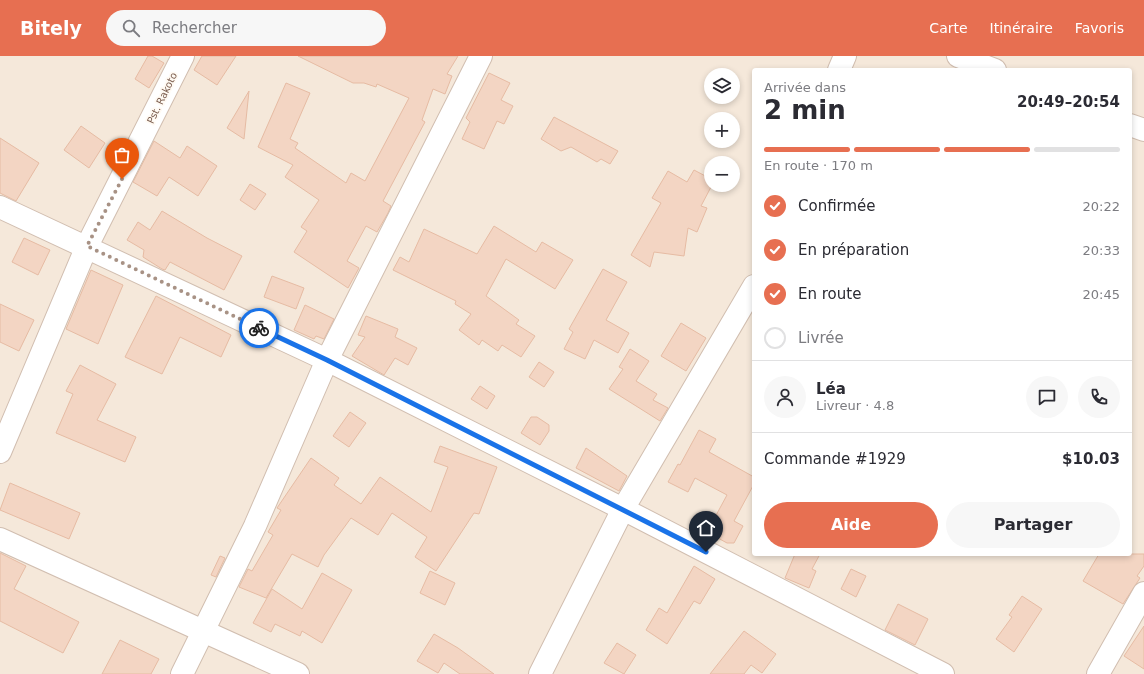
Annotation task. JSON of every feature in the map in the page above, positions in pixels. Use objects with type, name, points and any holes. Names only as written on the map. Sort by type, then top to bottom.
[{"type":"street","name":"Pst. Rakoto","points":[[0,452],[87,246],[183,56]]},
{"type":"street","points":[[182,674],[255,526],[327,360],[481,56]]},
{"type":"street","points":[[840,68],[845,56]]},
{"type":"street","points":[[958,56],[991,68]]},
{"type":"street","points":[[1132,126],[1144,130]]},
{"type":"street","points":[[0,207],[87,246],[327,360],[623,509],[942,674]]},
{"type":"street","points":[[540,674],[623,509],[752,289]]},
{"type":"street","points":[[0,539],[298,674]]},
{"type":"street","points":[[1098,674],[1144,593]]},
{"type":"shaded area","points":[[0,56],[1144,56],[1144,674],[0,674]]},
{"type":"building","points":[[148,56],[152,56],[164,63],[149,88],[135,79]]},
{"type":"building","points":[[202,56],[236,56],[217,85],[194,70]]},
{"type":"building","points":[[298,56],[458,56],[447,74],[452,76],[445,94],[433,89],[422,120],[425,122],[383,201],[391,206],[388,213],[377,232],[366,226],[347,261],[359,268],[348,288],[294,252],[307,231],[301,227],[319,200],[285,177],[293,165],[258,147],[286,83],[310,93],[290,139],[298,143],[295,148],[346,183],[351,173],[365,181],[409,98],[377,84],[376,87],[364,83],[353,83]]},
{"type":"building","points":[[489,73],[510,83],[501,100],[513,106],[504,124],[497,121],[484,149],[462,139],[470,122],[466,118]]},
{"type":"building","points":[[249,91],[244,139],[227,128]]},
{"type":"building","points":[[554,117],[618,151],[610,164],[601,159],[597,162],[571,147],[561,151],[541,139]]},
{"type":"building","points":[[81,126],[105,143],[89,168],[64,150]]},
{"type":"building","points":[[0,138],[39,163],[16,201],[0,193]]},
{"type":"building","points":[[154,141],[180,158],[187,146],[217,166],[198,196],[169,177],[157,196],[133,182]]},
{"type":"building","points":[[694,170],[704,175],[704,192],[708,192],[701,206],[707,208],[697,232],[688,228],[684,256],[654,252],[650,267],[631,255],[661,203],[652,198],[668,171],[687,182]]},
{"type":"building","points":[[250,184],[266,194],[255,210],[240,200]]},
{"type":"building","points":[[162,211],[207,238],[242,256],[224,290],[170,262],[165,270],[162,269],[143,257],[144,250],[127,240],[138,222],[150,230]]},
{"type":"building","points":[[494,226],[536,252],[542,242],[573,260],[555,289],[506,259],[486,296],[519,320],[516,324],[535,336],[521,357],[502,345],[498,351],[482,340],[479,345],[459,330],[471,314],[455,304],[456,301],[393,270],[400,257],[409,262],[424,229],[477,254]]},
{"type":"building","points":[[24,238],[50,250],[38,275],[12,262]]},
{"type":"building","points":[[603,269],[627,282],[606,320],[629,333],[618,353],[594,340],[585,359],[564,349],[573,332],[569,329]]},
{"type":"building","points":[[91,270],[123,285],[98,344],[66,329]]},
{"type":"building","points":[[272,276],[304,288],[296,309],[264,297]]},
{"type":"building","points":[[156,296],[231,335],[221,357],[180,337],[162,374],[125,357]]},
{"type":"building","points":[[0,304],[34,320],[19,351],[0,342]]},
{"type":"building","points":[[305,305],[334,319],[324,339],[316,336],[314,339],[294,330]]},
{"type":"building","points":[[366,316],[398,329],[395,337],[417,348],[408,365],[395,358],[384,375],[352,356],[365,337],[358,335]]},
{"type":"building","points":[[681,323],[706,338],[686,371],[661,356]]},
{"type":"building","points":[[630,349],[649,361],[636,381],[657,394],[653,400],[668,408],[660,421],[609,389],[623,369],[619,367]]},
{"type":"building","points":[[539,362],[554,372],[544,387],[529,377]]},
{"type":"building","points":[[80,365],[116,384],[97,420],[136,437],[125,462],[56,433],[73,394],[66,391]]},
{"type":"building","points":[[480,386],[495,396],[487,409],[471,399]]},
{"type":"building","points":[[350,412],[366,423],[349,447],[333,436]]},
{"type":"building","points":[[531,417],[537,417],[549,425],[549,431],[540,445],[521,433]]},
{"type":"building","points":[[699,430],[716,439],[709,452],[752,476],[752,488],[734,521],[743,526],[734,543],[727,543],[707,532],[727,495],[695,478],[688,492],[668,482],[678,464],[680,465]]},
{"type":"building","points":[[440,446],[497,467],[479,514],[474,513],[436,571],[415,557],[427,537],[392,513],[378,535],[351,518],[324,555],[318,567],[292,554],[266,598],[239,587],[248,569],[252,571],[273,535],[268,532],[281,510],[277,508],[311,458],[339,478],[334,485],[361,504],[380,477],[431,512],[448,467],[434,462]]},
{"type":"building","points":[[586,448],[627,476],[619,491],[576,468]]},
{"type":"building","points":[[10,483],[80,513],[69,539],[0,510]]},
{"type":"building","points":[[0,553],[26,566],[14,589],[79,622],[63,653],[0,621]]},
{"type":"building","points":[[1132,554],[1144,554],[1144,566],[1137,576],[1140,578],[1123,604],[1083,581],[1098,556],[1132,556]]},
{"type":"building","points":[[220,556],[225,558],[216,577],[211,575]]},
{"type":"building","points":[[794,556],[819,556],[812,569],[816,571],[809,588],[785,578]]},
{"type":"building","points":[[694,566],[715,579],[700,604],[694,601],[667,644],[646,630],[659,608],[667,613]]},
{"type":"building","points":[[851,569],[866,576],[856,597],[841,589]]},
{"type":"building","points":[[430,571],[455,583],[445,605],[420,593]]},
{"type":"building","points":[[322,573],[352,590],[322,643],[302,631],[300,636],[275,624],[271,632],[253,623],[272,589],[302,609]]},
{"type":"building","points":[[1022,596],[1042,609],[1014,652],[996,639],[1012,617],[1009,615]]},
{"type":"building","points":[[898,604],[928,619],[915,645],[885,630]]},
{"type":"building","points":[[1144,626],[1144,669],[1124,656]]},
{"type":"building","points":[[744,631],[776,654],[762,673],[751,665],[744,674],[710,674]]},
{"type":"building","points":[[434,634],[458,648],[494,674],[460,674],[444,663],[438,673],[417,661]]},
{"type":"building","points":[[120,640],[159,659],[151,674],[102,674]]},
{"type":"building","points":[[617,643],[636,655],[624,674],[604,663]]},
{"type":"way so far","points":[[122,179],[87,246],[259,328]]},
{"type":"route","points":[[259,328],[327,360],[706,552]]}]
